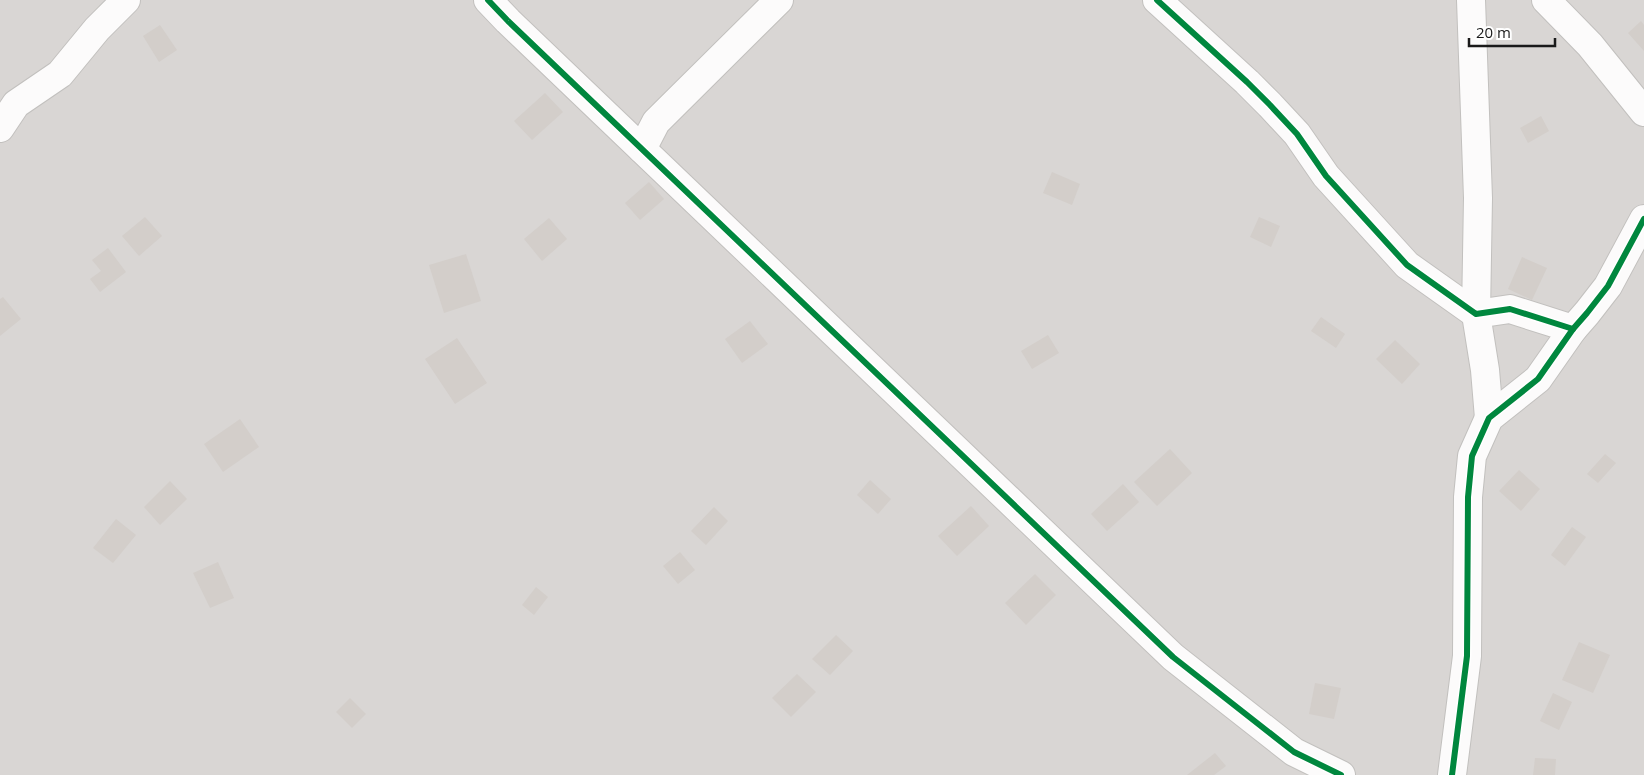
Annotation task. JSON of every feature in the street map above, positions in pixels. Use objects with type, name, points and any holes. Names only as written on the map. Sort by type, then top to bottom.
[{"type":"street","points":[[0,128],[16,104],[60,74],[97,29],[126,0]]},
{"type":"street","points":[[488,0],[508,10],[642,149],[1173,657],[1294,752],[1341,775]]},
{"type":"street","points":[[642,149],[656,122],[779,0]]},
{"type":"street","points":[[1157,0],[1270,105],[1297,134],[1326,176],[1407,264],[1476,314],[1510,309],[1573,329]]},
{"type":"street","points":[[1471,0],[1478,198],[1476,314],[1485,370],[1489,418]]},
{"type":"street","points":[[1546,0],[1590,45],[1644,112]]},
{"type":"street","points":[[1452,775],[1467,656],[1468,497],[1472,456],[1489,418],[1538,379],[1573,329],[1608,286],[1644,219]]},
{"type":"shaded area","points":[[0,0],[1644,0],[1644,775],[0,775]]},
{"type":"building","points":[[1641,21],[1644,25],[1644,51],[1628,33]]},
{"type":"building","points":[[160,25],[177,50],[159,62],[143,36]]},
{"type":"building","points":[[545,93],[563,112],[532,140],[514,121]]},
{"type":"building","points":[[1541,116],[1549,131],[1528,143],[1520,128]]},
{"type":"building","points":[[1052,172],[1080,184],[1072,205],[1043,193]]},
{"type":"building","points":[[649,182],[664,199],[640,220],[625,203]]},
{"type":"building","points":[[145,217],[162,236],[139,256],[122,236]]},
{"type":"building","points":[[1259,217],[1280,226],[1271,247],[1250,237]]},
{"type":"building","points":[[549,218],[567,239],[542,261],[524,239]]},
{"type":"building","points":[[108,248],[126,272],[100,292],[90,279],[101,271],[92,260]]},
{"type":"building","points":[[466,254],[481,301],[444,313],[429,265]]},
{"type":"building","points":[[1522,257],[1547,268],[1532,300],[1508,289]]},
{"type":"building","points":[[3,297],[21,319],[0,336],[0,299]]},
{"type":"building","points":[[1321,317],[1345,334],[1336,348],[1311,331]]},
{"type":"building","points":[[750,321],[768,344],[742,363],[725,339]]},
{"type":"building","points":[[1048,335],[1059,353],[1032,369],[1021,351]]},
{"type":"building","points":[[457,338],[487,383],[455,404],[425,359]]},
{"type":"building","points":[[1395,340],[1420,364],[1402,384],[1376,359]]},
{"type":"building","points":[[240,419],[259,447],[223,472],[204,444]]},
{"type":"building","points":[[1170,449],[1192,473],[1157,506],[1134,482]]},
{"type":"building","points":[[1605,454],[1616,463],[1598,483],[1587,474]]},
{"type":"building","points":[[1519,470],[1540,489],[1521,511],[1499,491]]},
{"type":"building","points":[[870,480],[891,499],[878,514],[857,495]]},
{"type":"building","points":[[170,481],[187,499],[160,525],[144,507]]},
{"type":"building","points":[[1123,484],[1139,502],[1107,531],[1091,514]]},
{"type":"building","points":[[971,506],[989,526],[957,556],[938,536]]},
{"type":"building","points":[[714,507],[728,521],[706,545],[691,531]]},
{"type":"building","points":[[116,519],[136,535],[113,563],[93,548]]},
{"type":"building","points":[[1572,527],[1586,537],[1565,566],[1551,555]]},
{"type":"building","points":[[680,552],[695,570],[678,584],[663,566]]},
{"type":"building","points":[[218,562],[234,598],[210,608],[193,573]]},
{"type":"building","points":[[1035,574],[1056,595],[1026,625],[1005,603]]},
{"type":"building","points":[[536,587],[548,597],[534,615],[522,605]]},
{"type":"building","points":[[836,635],[853,651],[830,675],[812,659]]},
{"type":"building","points":[[1579,642],[1610,655],[1593,693],[1562,680]]},
{"type":"building","points":[[797,674],[816,692],[791,717],[772,698]]},
{"type":"building","points":[[1315,683],[1341,688],[1334,719],[1309,714]]},
{"type":"building","points":[[1553,693],[1572,702],[1559,730],[1540,721]]},
{"type":"building","points":[[350,698],[366,714],[352,728],[336,712]]},
{"type":"building","points":[[1215,753],[1226,766],[1214,775],[1187,775]]},
{"type":"building","points":[[1535,758],[1556,759],[1555,775],[1533,775]]},
{"type":"cycle path","points":[[488,0],[1173,657],[1294,752],[1341,775]]},
{"type":"cycle path","points":[[1157,0],[1270,105],[1297,134],[1326,176],[1407,265],[1476,314],[1510,309],[1573,329]]},
{"type":"cycle path","points":[[1452,775],[1467,656],[1468,497],[1472,456],[1489,418],[1538,379],[1573,329],[1608,286],[1644,219]]}]
